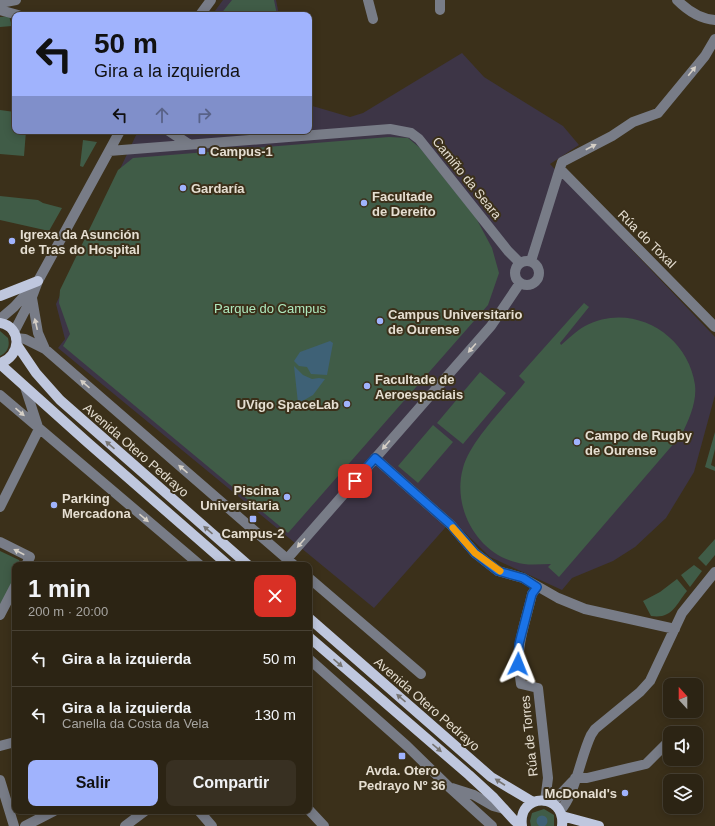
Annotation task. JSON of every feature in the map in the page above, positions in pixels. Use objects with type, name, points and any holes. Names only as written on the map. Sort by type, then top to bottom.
[{"type":"main road","points":[[0,296],[38,281]]},
{"type":"main road","points":[[0,323],[9,327],[16,338],[12,357],[0,364]]},
{"type":"main road","name":"Avenida Otero Pedrayo","points":[[16,338],[36,373],[60,400],[245,562]]},
{"type":"main road","name":"Avenida Otero Pedrayo","points":[[0,364],[225,562]]},
{"type":"main road","name":"Avenida Otero Pedrayo","points":[[312,621],[491,777],[533,802]]},
{"type":"main road","name":"Avenida Otero Pedrayo","points":[[312,640],[469,775],[522,826]]},
{"type":"main road","points":[[522,826],[523,813],[533,802],[548,802],[561,818],[599,826]]},
{"type":"street","points":[[0,3],[16,0]]},
{"type":"street","points":[[202,12],[211,0]]},
{"type":"street","points":[[368,0],[373,19]]},
{"type":"street","points":[[677,0],[687,9],[705,19],[715,20]]},
{"type":"street","points":[[0,10],[12,13]]},
{"type":"street","points":[[520,283],[515,273],[526,262],[562,162],[612,136],[633,122],[658,113],[705,56],[715,39]]},
{"type":"street","name":"Camiño da Seara","points":[[109,151],[390,129],[410,133],[428,148],[508,251],[526,262]]},
{"type":"street","points":[[118,134],[38,281],[16,338],[25,339],[45,350],[290,562],[375,458],[491,326],[520,283]]},
{"type":"street","points":[[174,134],[190,145]]},
{"type":"street","name":"Rúa do Toxal","points":[[560,169],[715,327]]},
{"type":"street","points":[[520,283],[531,284],[539,276],[537,265],[526,262]]},
{"type":"street","points":[[0,319],[14,307],[38,281]]},
{"type":"street","points":[[32,297],[38,333],[45,350]]},
{"type":"street","name":"Avenida Otero Pedrayo","points":[[25,387],[39,429]]},
{"type":"street","points":[[0,395],[196,562]]},
{"type":"street","points":[[0,507],[4,491],[39,429]]},
{"type":"street","points":[[375,458],[451,525],[475,553],[498,571],[523,578],[537,587],[585,609],[675,629]]},
{"type":"street","points":[[0,542],[30,557],[28,562]]},
{"type":"street","points":[[561,818],[590,735],[595,729],[640,692],[650,681],[682,613],[715,572]]},
{"type":"street","points":[[312,581],[421,674]]},
{"type":"street","name":"Rúa de Torres","points":[[537,587],[532,594],[519,644],[518,664],[522,684],[538,688],[548,778],[548,802]]},
{"type":"street","points":[[0,616],[12,592]]},
{"type":"street","name":"Avenida Otero Pedrayo","points":[[312,662],[407,746],[448,787],[492,826]]},
{"type":"street","points":[[0,746],[12,743]]},
{"type":"street","points":[[548,802],[574,780],[646,764],[663,747]]},
{"type":"street","points":[[0,780],[14,826]]},
{"type":"street","name":"Avenida Otero Pedrayo","points":[[448,787],[474,795],[492,806],[504,809]]},
{"type":"street","points":[[312,813],[324,826]]},
{"type":"street","points":[[25,826],[48,814]]},
{"type":"street","points":[[125,826],[141,814]]},
{"type":"street","points":[[202,814],[212,826]]},
{"type":"shaded area","points":[[223,0],[276,0],[278,12],[214,12]]},
{"type":"shaded area","name":"Campus Universitario de Ourense","points":[[462,53],[484,77],[563,126],[579,145],[550,164],[715,337],[715,395],[694,472],[666,518],[635,547],[613,561],[572,578],[562,590],[490,557],[452,520],[374,608],[58,348],[65,339],[56,304],[137,134],[312,134],[312,106],[350,117],[363,113]]},
{"type":"green space","points":[[232,0],[274,0],[276,12],[222,12]]},
{"type":"green space","points":[[9,16],[12,26],[0,27],[0,17]]},
{"type":"green space","points":[[0,110],[12,112],[12,134],[26,134],[24,156],[0,154]]},
{"type":"green space","name":"Parque do Campus","points":[[389,137],[408,138],[420,148],[476,218],[492,248],[499,273],[488,305],[288,533],[63,346],[70,334],[59,303],[60,290],[118,170],[133,158]]},
{"type":"green space","points":[[83,140],[97,142],[83,167],[80,166]]},
{"type":"green space","points":[[0,196],[38,200],[43,203],[62,208],[49,231],[0,220]]},
{"type":"green space","points":[[584,303],[589,307],[560,343],[561,345],[585,326],[603,319],[621,318],[639,320],[655,327],[670,337],[681,351],[690,367],[695,385],[695,398],[690,416],[682,434],[559,577],[548,567],[551,564],[528,564],[515,562],[501,557],[489,548],[470,526],[464,512],[460,483],[463,468],[473,446],[525,382],[519,376]]},
{"type":"green space","points":[[0,331],[8,338],[9,344],[7,351],[0,356]]},
{"type":"green space","points":[[480,372],[506,393],[463,444],[437,423]]},
{"type":"green space","points":[[433,425],[453,442],[418,483],[398,466]]},
{"type":"green space","points":[[715,432],[715,449],[711,465],[715,467],[715,471],[705,467]]},
{"type":"green space","points":[[715,539],[715,555],[706,566],[698,558]]},
{"type":"green space","points":[[0,551],[19,560],[20,562],[12,562],[12,583],[0,606]]},
{"type":"green space","points":[[694,565],[702,571],[690,587],[681,575]]},
{"type":"green space","points":[[677,579],[687,591],[676,606],[668,613],[664,615],[651,616],[643,601],[660,592]]},
{"type":"green space","points":[[544,809],[554,815],[554,826],[531,826],[530,821],[532,813]]},
{"type":"water","points":[[330,341],[333,343],[327,375],[311,374],[307,367],[299,366],[294,361],[300,352]]},
{"type":"water","points":[[294,366],[303,375],[312,379],[325,379],[313,395],[299,403],[298,403]]},
{"type":"water","points":[[542,815],[546,817],[548,821],[546,825],[542,827],[538,825],[536,821],[538,817]]},
{"type":"slow traffic","points":[[453,528],[475,553],[500,571]]},
{"type":"place","name":"Campus-1","points":[[202,151]]},
{"type":"place","name":"Gardaría","points":[[183,188]]},
{"type":"place","name":"Facultade de Dereito","points":[[364,203]]},
{"type":"place","name":"Igrexa da Asunción de Tras do Hospital","points":[[12,241]]},
{"type":"place","name":"Campus Universitario de Ourense","points":[[380,321]]},
{"type":"place","name":"Facultade de Aeroespaciais","points":[[367,386]]},
{"type":"place","name":"UVigo SpaceLab","points":[[347,404]]},
{"type":"place","name":"Campo de Rugby de Ourense","points":[[577,442]]},
{"type":"place","name":"Piscina Universitaria","points":[[287,497]]},
{"type":"place","name":"Parking Mercadona","points":[[54,505]]},
{"type":"place","name":"Campus-2","points":[[253,519]]},
{"type":"place","name":"Avda. Otero Pedrayo Nº 36","points":[[402,756]]},
{"type":"place","name":"McDonald's","points":[[625,793]]},
{"type":"route","points":[[355,481],[375,458],[451,525],[475,553],[498,571],[523,578],[537,587],[532,594],[519,644],[518,664]]}]
